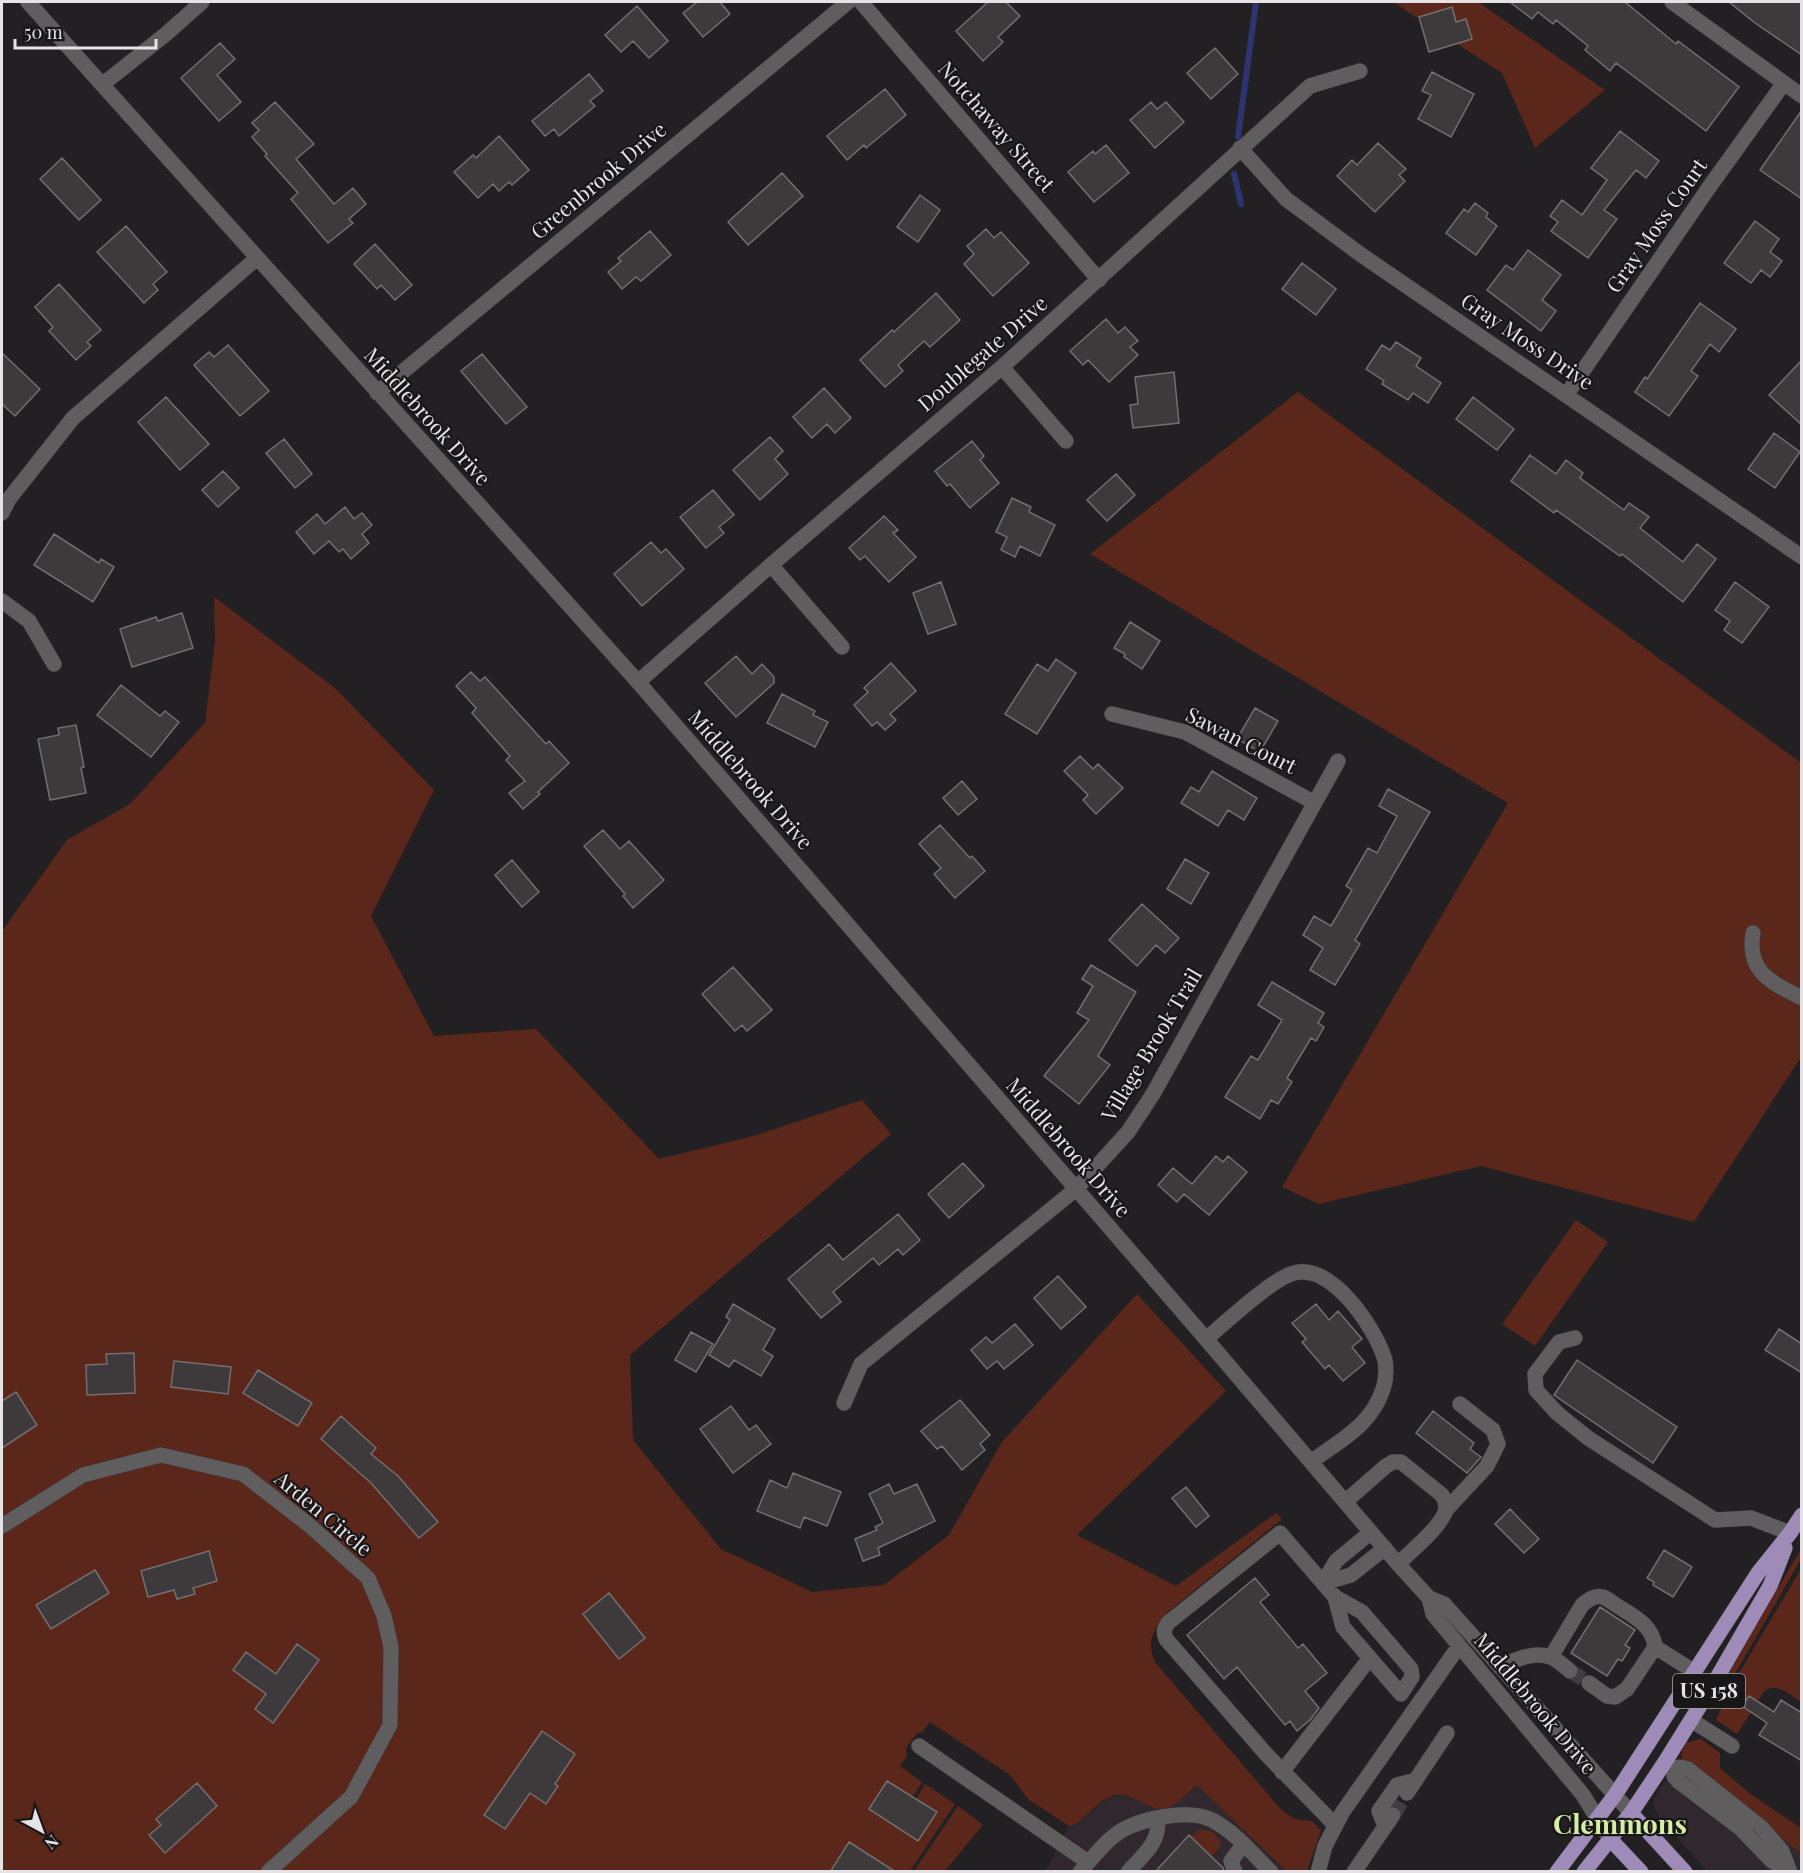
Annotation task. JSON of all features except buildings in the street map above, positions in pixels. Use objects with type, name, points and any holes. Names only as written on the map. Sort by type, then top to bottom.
[{"type":"main road","name":"US 158","points":[[1557,1872],[1615,1795],[1758,1573],[1802,1515]]},
{"type":"main road","name":"US 158","points":[[1584,1872],[1669,1765],[1691,1720],[1770,1586],[1790,1533]]},
{"type":"main road","points":[[1631,1813],[1685,1872]]},
{"type":"main road","points":[[1610,1839],[1641,1872]]},
{"type":"street","name":"Middlebrook Drive","points":[[28,2],[638,682],[1398,1564],[1429,1598],[1444,1604],[1631,1813]]},
{"type":"street","points":[[103,84],[202,2]]},
{"type":"street","name":"Greenbrook Drive","points":[[377,393],[848,2]]},
{"type":"street","name":"Notchaway Street","points":[[861,2],[1099,280]]},
{"type":"street","points":[[1672,2],[1802,96]]},
{"type":"street","name":"Doublegate Drive","points":[[638,682],[1002,367],[1310,86],[1360,71]]},
{"type":"street","name":"Gray Moss Court","points":[[1567,394],[1784,83]]},
{"type":"street","name":"Gray Moss Drive","points":[[1240,148],[1286,199],[1360,254],[1802,557]]},
{"type":"street","points":[[2,513],[9,499],[74,417],[257,258]]},
{"type":"street","points":[[1002,367],[1066,441]]},
{"type":"street","points":[[771,565],[842,647]]},
{"type":"street","points":[[2,601],[29,621],[54,664]]},
{"type":"street","name":"Sawan Court","points":[[1112,714],[1185,732],[1315,803]]},
{"type":"street","name":"Village Brook Trail","points":[[844,1403],[861,1364],[1076,1189],[1128,1132],[1153,1094],[1338,761]]},
{"type":"street","points":[[1753,933],[1751,944],[1756,967],[1771,983],[1802,998]]},
{"type":"street","points":[[1206,1339],[1274,1284],[1293,1273],[1311,1272],[1349,1297],[1376,1340],[1385,1360],[1384,1386],[1374,1411],[1363,1424],[1311,1462]]},
{"type":"street","points":[[1575,1338],[1559,1342],[1535,1374],[1536,1390],[1557,1413],[1588,1438],[1715,1520],[1751,1518],[1790,1533]]},
{"type":"street","points":[[1446,1509],[1487,1466],[1498,1444],[1493,1431],[1460,1404]]},
{"type":"street","name":"Arden Circle","points":[[2,1526],[83,1475],[161,1455],[243,1474],[309,1525],[368,1578],[384,1616],[391,1647],[390,1725],[351,1797],[268,1872]]},
{"type":"street","points":[[1345,1502],[1393,1462],[1401,1461],[1442,1495],[1446,1509],[1444,1517],[1398,1564]]},
{"type":"street","points":[[1323,1583],[1336,1561],[1371,1532]]},
{"type":"street","points":[[1335,1598],[1362,1612],[1411,1669],[1412,1677],[1401,1694],[1343,1627],[1335,1598],[1280,1533],[1168,1622],[1164,1628],[1166,1639],[1282,1772],[1335,1825]]},
{"type":"street","points":[[1323,1583],[1351,1575],[1385,1548]]},
{"type":"street","points":[[1551,1657],[1582,1605],[1589,1599],[1603,1597],[1639,1619],[1650,1631],[1655,1647],[1627,1689],[1615,1697],[1606,1696],[1588,1683]]},
{"type":"street","name":"Middlebrook Drive","points":[[1429,1598],[1433,1614],[1583,1795],[1610,1839]]},
{"type":"street","points":[[1318,1872],[1321,1856],[1335,1825],[1459,1646]]},
{"type":"street","points":[[1655,1647],[1695,1672]]},
{"type":"street","points":[[1500,1667],[1522,1657],[1551,1657],[1570,1671]]},
{"type":"street","points":[[1282,1772],[1370,1658]]},
{"type":"street","points":[[1691,1720],[1732,1746]]},
{"type":"street","points":[[1354,1872],[1389,1820],[1379,1811],[1397,1785],[1412,1786],[1447,1733]]},
{"type":"street","points":[[919,1746],[1084,1867],[1116,1834],[1140,1823],[1186,1814],[1199,1815],[1222,1827],[1272,1872]]},
{"type":"street","points":[[1669,1765],[1688,1769],[1751,1817],[1782,1851],[1790,1872]]},
{"type":"street","points":[[1128,1872],[1153,1844],[1159,1832],[1158,1819]]},
{"type":"street","points":[[1235,1872],[1231,1861],[1243,1845]]},
{"type":"shaded area","points":[[1393,2],[1478,2],[1605,90],[1535,148],[1502,73]]},
{"type":"shaded area","points":[[1298,392],[1801,763],[1801,1057],[1694,1222],[1481,1166],[1319,1204],[1282,1187],[1508,803],[1090,554]]},
{"type":"shaded area","points":[[214,597],[335,688],[434,790],[371,916],[434,1036],[536,1029],[659,1159],[757,1135],[862,1100],[891,1134],[630,1355],[633,1440],[721,1549],[812,1592],[884,1585],[949,1535],[1002,1442],[1137,1294],[1226,1391],[1077,1535],[1176,1586],[1276,1513],[1282,1519],[1169,1611],[1153,1635],[1151,1647],[1155,1662],[1278,1806],[1293,1818],[1312,1821],[1321,1831],[1307,1871],[1286,1871],[1197,1785],[1175,1804],[1160,1809],[1126,1795],[1109,1797],[1076,1824],[1069,1826],[1029,1800],[1010,1775],[930,1722],[922,1732],[917,1733],[906,1748],[907,1756],[900,1766],[922,1782],[915,1794],[911,1796],[887,1781],[869,1809],[918,1841],[937,1812],[916,1799],[925,1784],[955,1804],[910,1871],[896,1871],[849,1842],[830,1870],[832,1872],[2,1872],[2,931],[67,840],[130,804],[205,723],[215,641]]},
{"type":"shaded area","points":[[1576,1220],[1608,1242],[1535,1346],[1502,1324]]},
{"type":"shaded area","points":[[1801,1549],[1801,1559],[1716,1707],[1711,1711],[1711,1703],[1715,1695]]},
{"type":"shaded area","points":[[1801,1569],[1801,1702],[1780,1689],[1765,1690],[1737,1734],[1716,1720],[1732,1685]]},
{"type":"shaded area","points":[[1701,1739],[1720,1753],[1720,1768],[1749,1793],[1801,1828],[1801,1853],[1684,1763],[1681,1755],[1685,1743]]},
{"type":"shaded area","points":[[1688,1754],[1801,1841],[1801,1871],[1707,1871],[1658,1816],[1652,1803],[1660,1788]]},
{"type":"shaded area","points":[[1197,1785],[1286,1871],[1045,1872],[1069,1826],[1076,1824],[1109,1797],[1129,1795],[1152,1808],[1172,1806]]},
{"type":"shaded area","points":[[958,1806],[982,1826],[945,1871],[914,1871]]},
{"type":"shaded area","points":[[1197,1831],[1213,1832],[1221,1842],[1219,1848],[1211,1856],[1191,1837]]},
{"type":"waterway","points":[[1238,137],[1256,2]]},
{"type":"waterway","points":[[1234,174],[1241,204]]},
{"type":"tunnel","points":[[1570,1671],[1589,1683]]},
{"type":"tunnel","points":[[1393,1815],[1407,1793]]},
{"type":"district","name":"Clemmons","points":[[1620,1825]]}]
